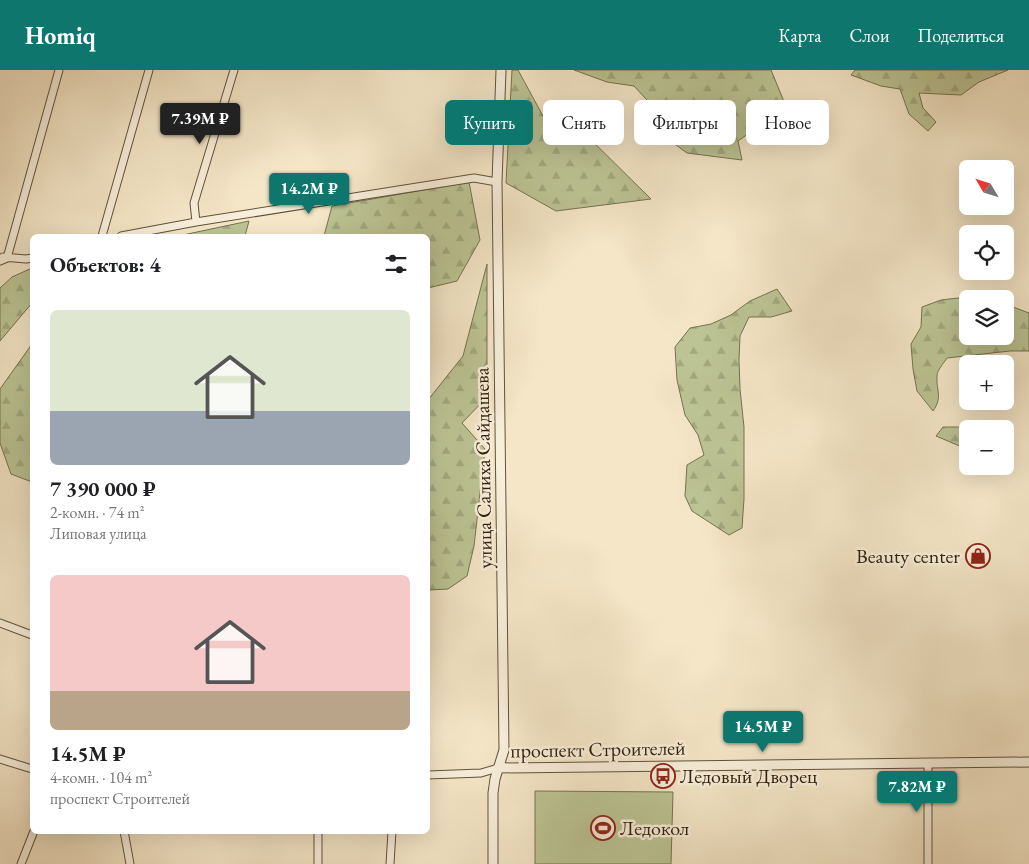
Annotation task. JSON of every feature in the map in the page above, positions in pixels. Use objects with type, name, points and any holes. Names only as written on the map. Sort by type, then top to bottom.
[{"type":"street","points":[[30,258],[2,258],[59,70]]},
{"type":"street","points":[[103,234],[149,70]]},
{"type":"street","points":[[196,222],[194,204],[234,70]]},
{"type":"street","name":"улица Салиха Сайдашева","points":[[493,864],[493,793],[504,750],[497,182],[501,70]]},
{"type":"street","points":[[131,234],[474,178],[497,182]]},
{"type":"street","points":[[0,623],[30,634]]},
{"type":"street","points":[[0,759],[30,768]]},
{"type":"street","name":"проспект Строителей","points":[[498,768],[1029,762]]},
{"type":"street","points":[[928,763],[928,864]]},
{"type":"street","points":[[430,775],[481,773],[498,768]]},
{"type":"street","points":[[21,864],[33,834]]},
{"type":"street","points":[[125,834],[130,864]]},
{"type":"street","points":[[318,834],[318,864]]},
{"type":"street","points":[[390,864],[392,834]]},
{"type":"green space","points":[[512,70],[518,70],[543,116],[543,145],[596,145],[651,199],[556,211],[506,183],[508,145],[533,145],[533,100],[510,100]]},
{"type":"green space","points":[[574,70],[771,70],[783,100],[746,100],[746,135],[738,141],[742,160],[687,153],[676,145],[736,145],[736,100],[647,100],[634,86],[607,82]]},
{"type":"green space","points":[[855,70],[1008,70],[979,82],[961,95],[919,93],[923,108],[936,122],[928,131],[909,114],[900,89],[881,86],[851,75]]},
{"type":"green space","points":[[469,182],[480,240],[457,281],[430,288],[430,234],[325,234],[332,206]]},
{"type":"green space","points":[[249,221],[246,234],[187,234]]},
{"type":"green space","points":[[487,264],[487,397],[462,423],[485,449],[474,546],[467,576],[448,589],[430,590],[430,397],[463,356]]},
{"type":"green space","points":[[30,269],[30,305],[0,341],[0,288],[12,277]]},
{"type":"green space","points":[[777,289],[792,311],[771,317],[749,317],[740,336],[740,389],[744,427],[744,499],[742,528],[729,535],[692,511],[685,496],[687,465],[704,455],[698,435],[685,415],[677,380],[675,347],[690,328],[711,324],[731,315],[750,301]]},
{"type":"green space","points":[[959,298],[959,345],[1014,345],[1014,307],[1029,313],[1029,351],[959,355],[959,357],[947,358],[937,374],[938,402],[933,411],[917,391],[911,344],[921,327],[922,307],[941,300]]},
{"type":"green space","points":[[30,347],[30,481],[11,474],[0,443],[0,389]]},
{"type":"green space","points":[[943,427],[959,427],[959,446],[936,436]]},
{"type":"green space","name":"Ледокол","points":[[535,791],[673,792],[671,864],[535,864]]},
{"type":"place","name":"Beauty center","points":[[978,556]]},
{"type":"place","name":"Ледовый Дворец","points":[[663,776]]},
{"type":"place","name":"Ледокол","points":[[603,828]]}]
